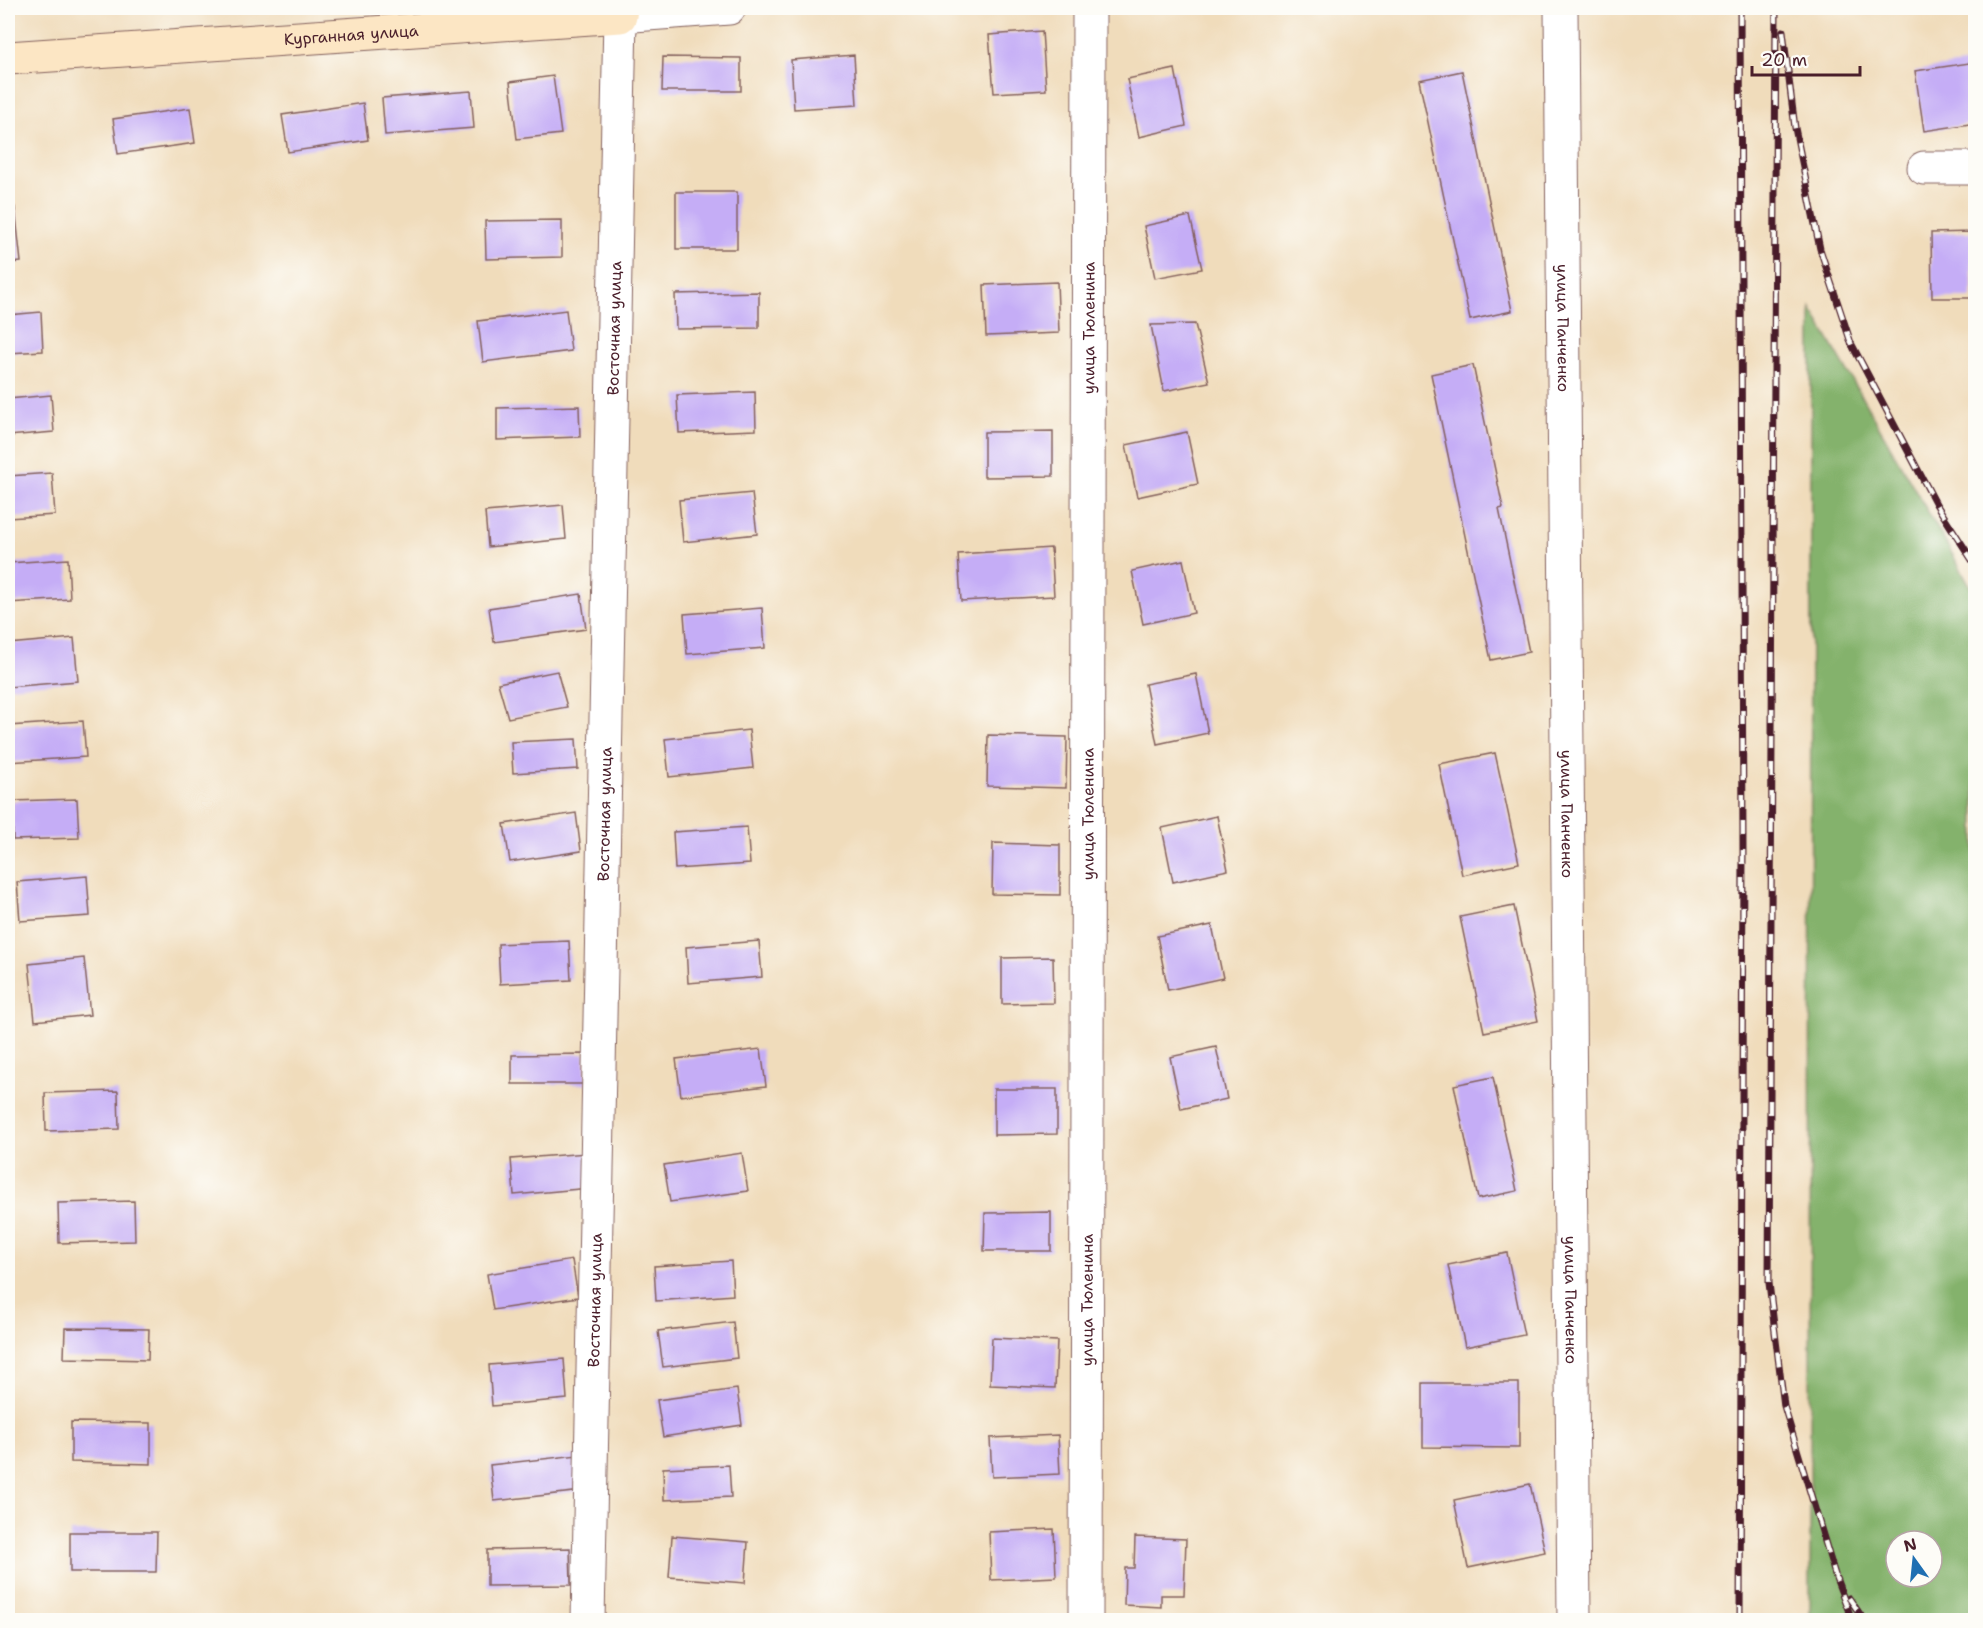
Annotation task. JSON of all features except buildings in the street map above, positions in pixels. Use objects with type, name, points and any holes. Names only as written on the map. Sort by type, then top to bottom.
[{"type":"street","name":"Курганная улица","points":[[8,58],[620,12],[729,8]]},
{"type":"street","name":"улица Тюленина","points":[[1086,1620],[1089,8]]},
{"type":"street","name":"улица Панченко","points":[[1561,8],[1574,1620]]},
{"type":"street","name":"Восточная улица","points":[[588,1620],[620,12]]},
{"type":"street","points":[[1924,168],[1976,168]]},
{"type":"green space","points":[[1811,308],[1975,594],[1975,1620],[1810,1620]]},
{"type":"railway","points":[[1740,8],[1743,852],[1740,1620]]},
{"type":"railway","points":[[1776,8],[1769,1283],[1784,1406],[1836,1578],[1852,1620]]},
{"type":"railway","points":[[1783,31],[1795,128],[1820,249],[1851,343],[1936,504],[1976,566]]},
{"type":"railway","points":[[1849,1598],[1864,1620]]}]
